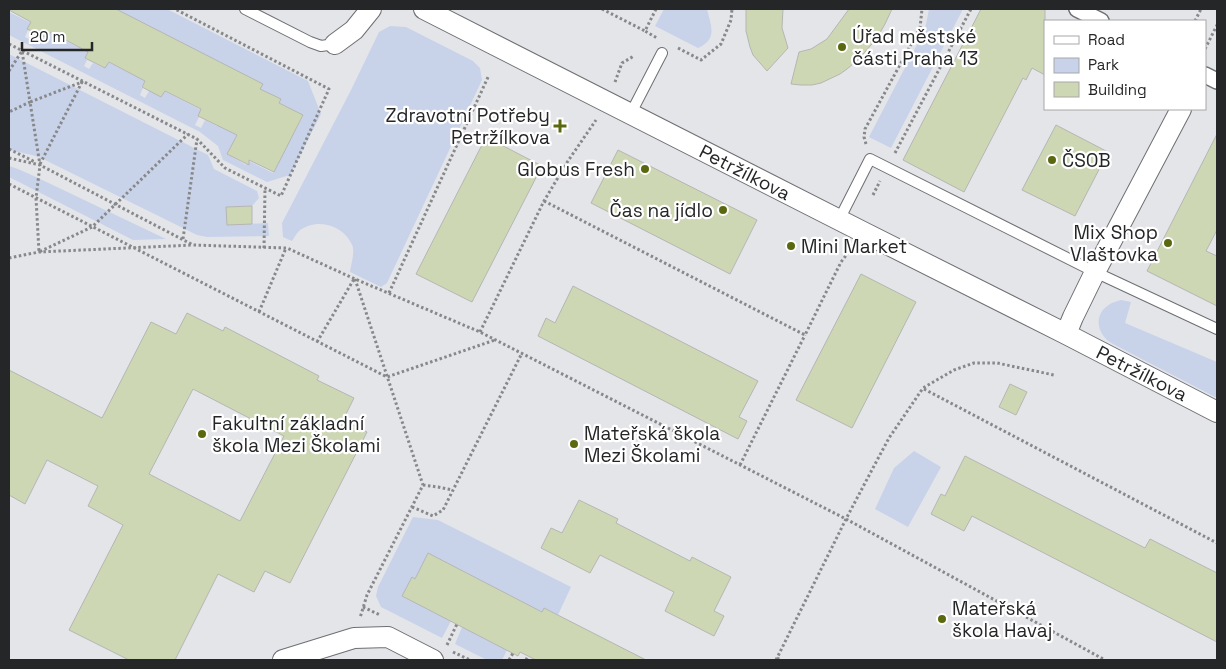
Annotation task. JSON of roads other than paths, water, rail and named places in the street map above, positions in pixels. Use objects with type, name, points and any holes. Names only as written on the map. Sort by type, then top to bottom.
[{"type":"street","points":[[335,44],[354,30],[371,9]]},
{"type":"street","name":"Petržílkova","points":[[424,9],[1217,412]]},
{"type":"street","points":[[1077,9],[1099,20]]},
{"type":"street","points":[[1066,334],[1072,317],[1180,110]]},
{"type":"street","points":[[283,660],[354,638],[388,637],[439,654]]},
{"type":"lane","points":[[245,9],[310,42],[321,46],[335,44]]},
{"type":"lane","points":[[631,113],[662,53]]},
{"type":"lane","points":[[839,220],[870,159],[1095,272],[1217,329]]},
{"type":"place","name":"Úřad městské části Praha 13","points":[[842,47]]},
{"type":"place","name":"Zdravotní Potřeby Petržílkova","points":[[560,126]]},
{"type":"place","name":"ČSOB","points":[[1052,160]]},
{"type":"place","name":"Globus Fresh","points":[[645,169]]},
{"type":"place","name":"Čas na jídlo","points":[[723,210]]},
{"type":"place","name":"Mix Shop Vlaštovka","points":[[1168,243]]},
{"type":"place","name":"Mini Market","points":[[791,246]]},
{"type":"place","name":"Fakultní základní škola Mezi Školami","points":[[202,434]]},
{"type":"place","name":"Mateřská škola Mezi Školami","points":[[574,444]]},
{"type":"place","name":"Mateřská škola Havaj","points":[[942,619]]}]
